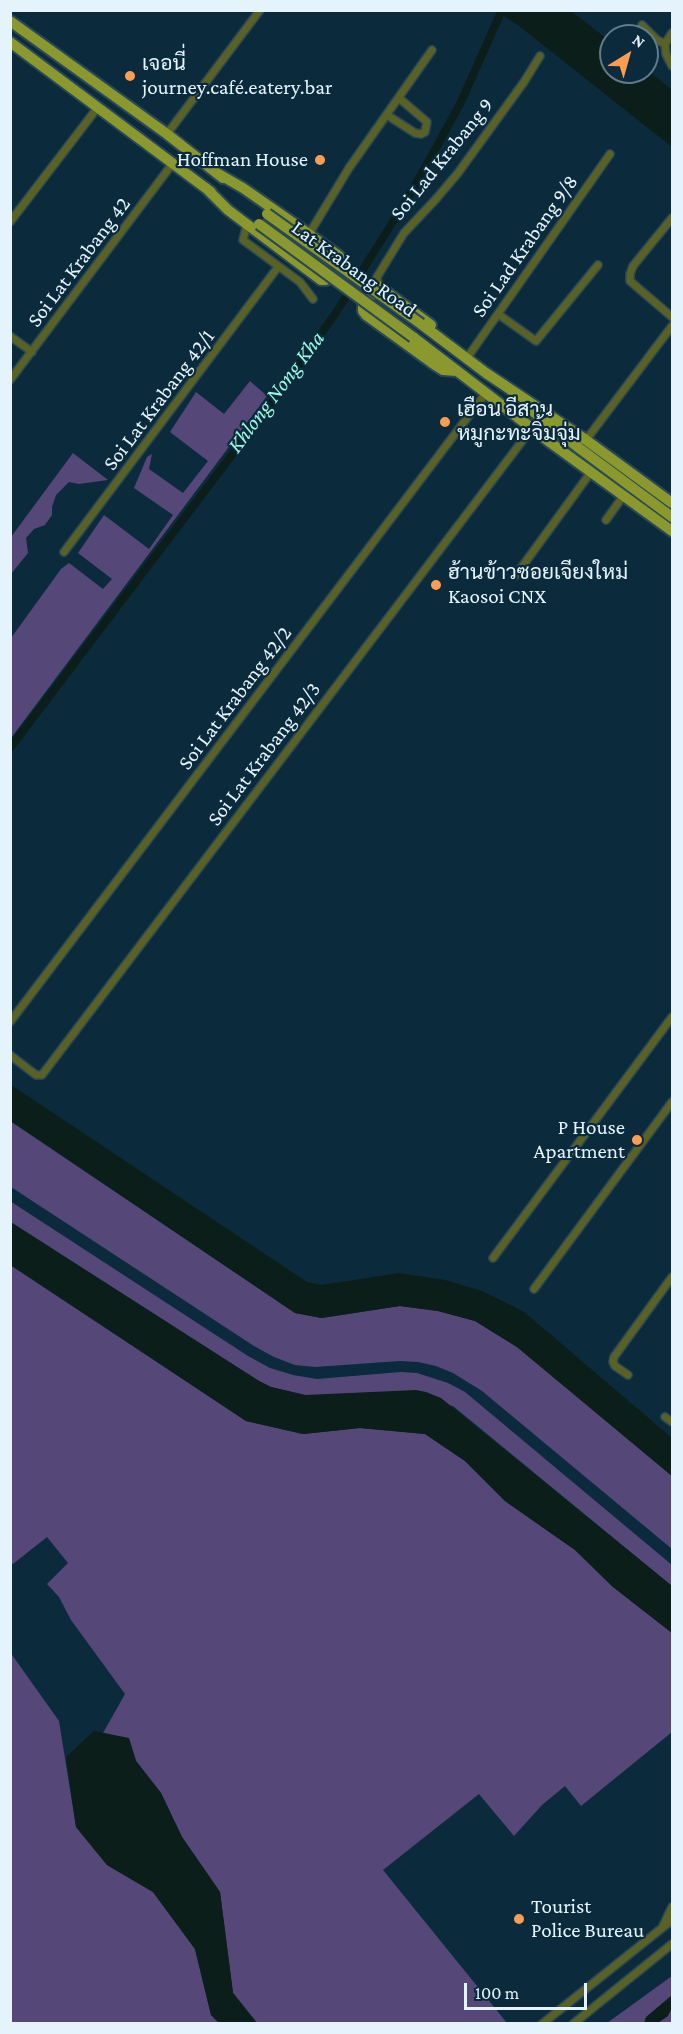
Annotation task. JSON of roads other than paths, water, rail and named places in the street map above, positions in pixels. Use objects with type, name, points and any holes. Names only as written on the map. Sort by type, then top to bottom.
[{"type":"main road","name":"Lat Krabang Road","points":[[10,21],[167,134],[267,214],[486,373],[586,440],[672,503]]},
{"type":"main road","name":"Lat Krabang Road","points":[[10,42],[206,188],[413,337],[672,531]]},
{"type":"main road","points":[[58,77],[68,64]]},
{"type":"main road","points":[[206,188],[228,210],[324,281],[340,258],[243,188],[217,173]]},
{"type":"main road","points":[[458,371],[449,372],[439,368],[363,312],[363,306],[378,286],[444,334],[464,356]]},
{"type":"main road","points":[[486,373],[579,448],[672,517]]},
{"type":"street","points":[[167,134],[260,10]]},
{"type":"street","points":[[672,33],[665,44],[666,54],[672,66]]},
{"type":"street","points":[[659,41],[665,44]]},
{"type":"street","points":[[309,234],[349,168],[432,50]]},
{"type":"street","name":"Soi Lad Krabang 9","points":[[378,286],[377,277],[404,233],[458,173],[524,82],[540,56]]},
{"type":"street","points":[[387,115],[415,133],[425,132],[427,122],[399,98]]},
{"type":"street","points":[[10,222],[98,107]]},
{"type":"street","name":"Soi Lad Krabang 9/8","points":[[464,356],[498,314],[610,154]]},
{"type":"street","name":"Soi Lat Krabang 42","points":[[10,380],[173,163]]},
{"type":"street","points":[[672,218],[633,266],[630,274],[630,281],[672,318]]},
{"type":"street","points":[[247,224],[243,240],[300,282],[313,298]]},
{"type":"street","points":[[498,314],[536,341],[598,265]]},
{"type":"street","name":"Soi Lat Krabang 42/1","points":[[64,552],[278,267]]},
{"type":"street","points":[[586,440],[672,326]]},
{"type":"street","points":[[10,336],[32,352]]},
{"type":"street","name":"Soi Lat Krabang 42/2","points":[[10,1022],[486,393]]},
{"type":"street","name":"Soi Lat Krabang 42/3","points":[[14,1057],[36,1075],[42,1076],[532,428]]},
{"type":"street","points":[[516,575],[591,472]]},
{"type":"street","points":[[606,520],[624,495]]},
{"type":"street","points":[[493,1258],[672,1017]]},
{"type":"street","points":[[534,1289],[672,1102]]},
{"type":"street","points":[[628,1375],[615,1366],[614,1357],[672,1277]]},
{"type":"street","points":[[665,1417],[672,1422]]},
{"type":"street","points":[[662,1928],[672,1907]]},
{"type":"street","points":[[542,2024],[672,1920]]},
{"type":"street","points":[[573,2024],[672,1944]]},
{"type":"waterway","name":"Khlong Nong Kha","points":[[10,748],[291,377],[337,311],[409,196],[436,148],[461,102],[502,10]]},
{"type":"place","name":"เจอนี่ journey.café.eatery.bar","points":[[130,76]]},
{"type":"place","name":"Hoffman House","points":[[320,160]]},
{"type":"place","name":"เฮือน อีสาน หมูกะทะจิ้มจุ่ม","points":[[445,422]]},
{"type":"place","name":"ฮ้านข้าวซอยเจียงใหม่ Kaosoi CNX","points":[[436,585]]},
{"type":"place","name":"P House Apartment","points":[[637,1140]]},
{"type":"place","name":"Tourist Police Bureau","points":[[519,1919]]}]
